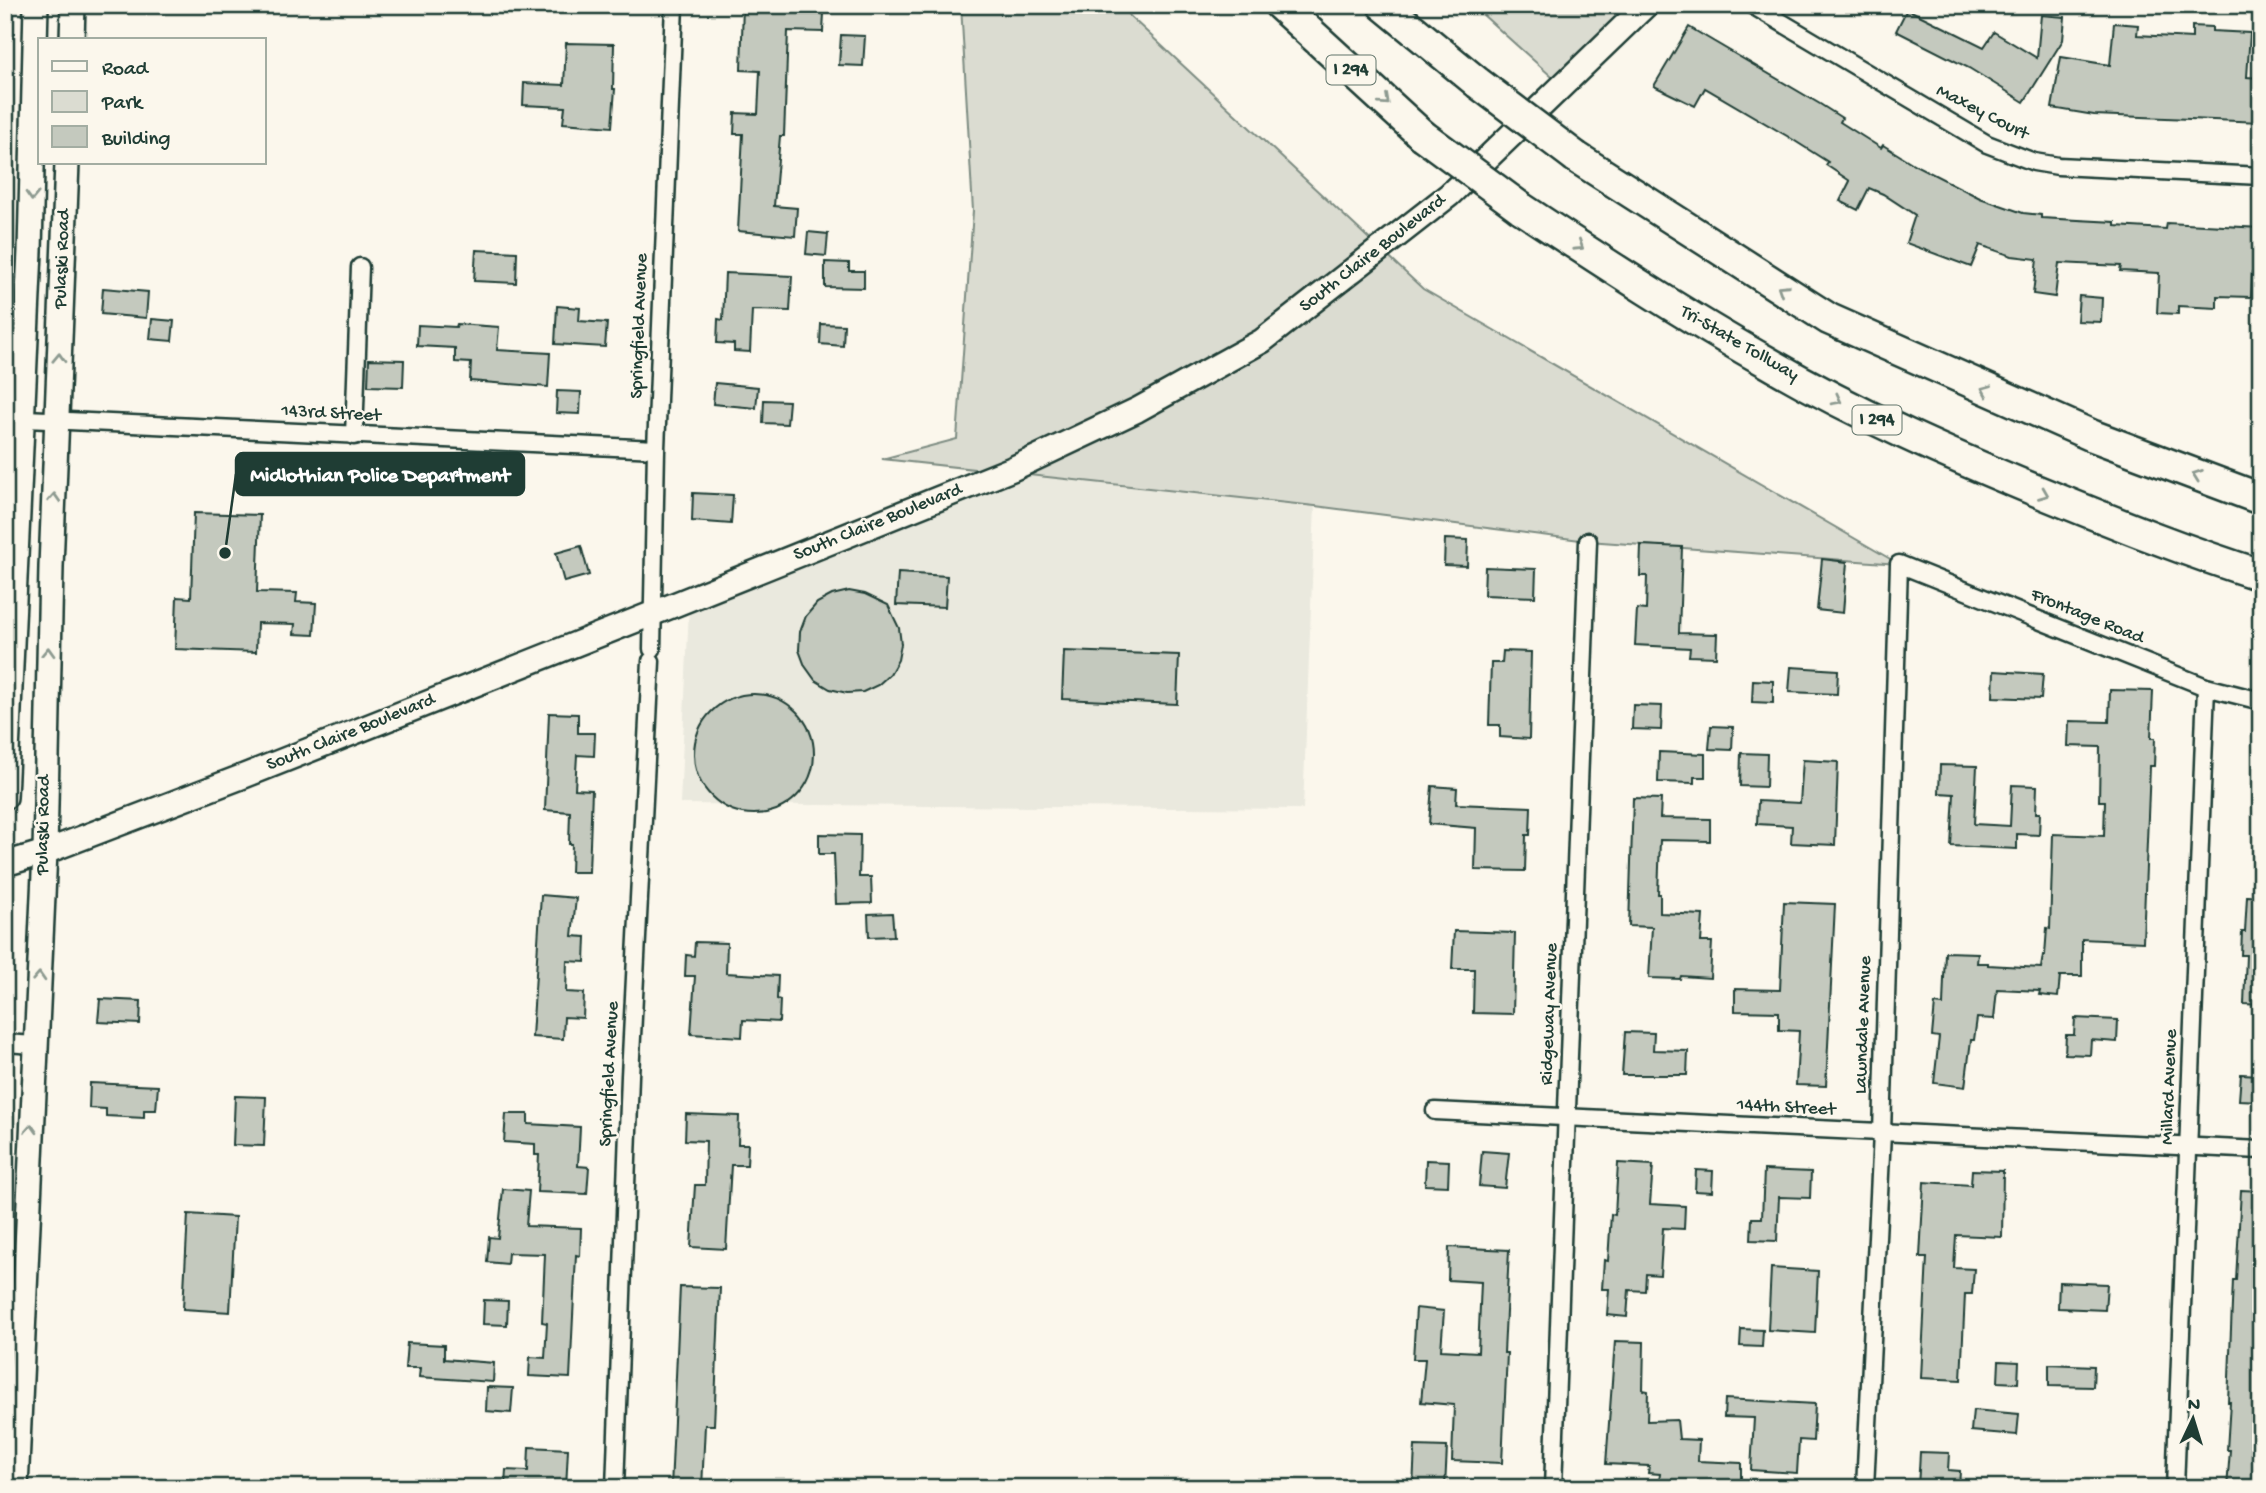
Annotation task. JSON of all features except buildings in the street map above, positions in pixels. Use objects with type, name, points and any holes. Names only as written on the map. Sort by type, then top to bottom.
[{"type":"highway","name":"Tri-State Tollway","points":[[1280,5],[1422,135],[1521,208],[1658,297],[1770,364],[1856,410],[1970,464],[2128,529],[2205,558],[2261,575]]},
{"type":"highway","points":[[1383,5],[1478,83],[1576,157],[1829,319],[2094,436],[2261,499]]},
{"type":"main road","name":"Pulaski Road","points":[[5,797],[14,419],[30,251],[36,5]]},
{"type":"main road","points":[[72,38],[73,5]]},
{"type":"main road","name":"South Claire Boulevard","points":[[5,864],[45,852],[244,776],[654,613],[1012,469],[1137,410],[1262,341],[1450,195],[1646,5]]},
{"type":"main road","name":"Pulaski Road","points":[[16,1488],[45,852],[47,694],[67,164]]},
{"type":"street","name":"Springfield Avenue","points":[[615,1488],[631,1062],[654,613],[656,449],[674,5]]},
{"type":"street","name":"Maxey Court","points":[[1752,5],[1987,144],[2034,162],[2058,166],[2261,176]]},
{"type":"street","points":[[354,436],[360,267]]},
{"type":"street","name":"143rd Street","points":[[14,419],[656,449]]},
{"type":"street","name":"Ridgeway Avenue","points":[[1553,1488],[1588,541]]},
{"type":"street","name":"Frontage Road","points":[[1899,564],[2206,687],[2261,701]]},
{"type":"street","name":"Lawndale Avenue","points":[[1865,1488],[1882,1133],[1899,564]]},
{"type":"street","name":"Millard Avenue","points":[[2175,1488],[2206,687]]},
{"type":"street","points":[[5,1043],[35,1045]]},
{"type":"street","name":"144th Street","points":[[1435,1111],[2261,1150]]},
{"type":"shaded area","points":[[1021,474],[1315,506],[1303,809],[680,804],[689,609]]},
{"type":"green space","points":[[961,5],[1118,5],[1423,289],[1899,564],[1588,541],[1315,506],[882,459],[957,439],[973,211]]},
{"type":"green space","points":[[1472,5],[1646,5],[1562,86]]},
{"type":"place","name":"Midlothian Police Department","points":[[225,553]]}]
